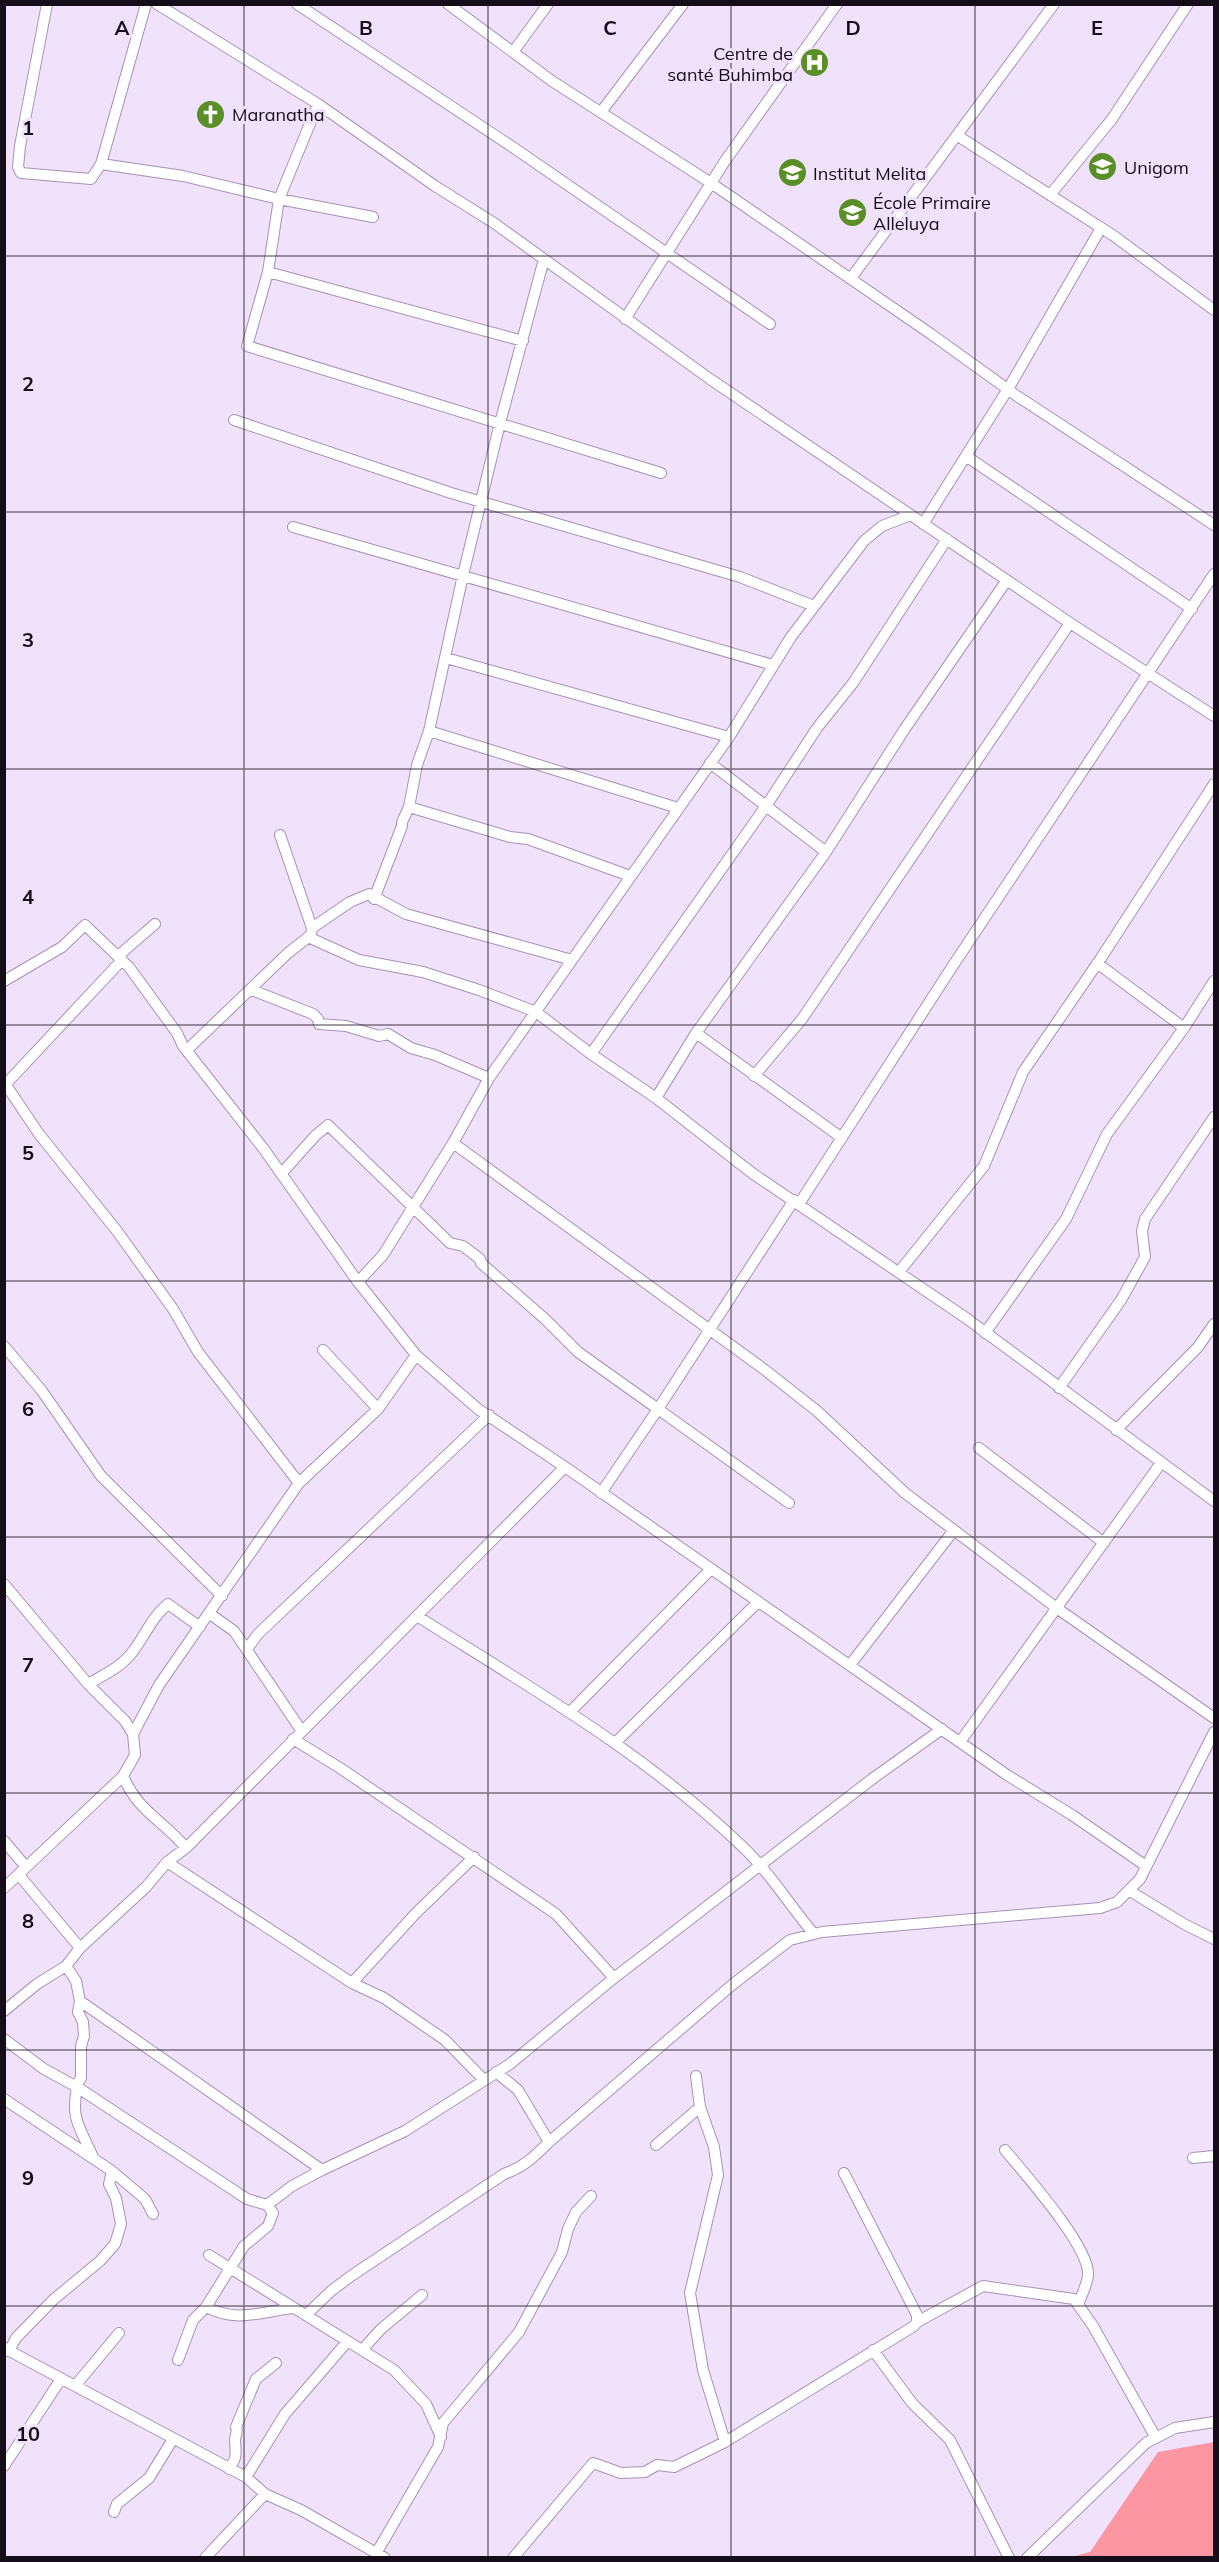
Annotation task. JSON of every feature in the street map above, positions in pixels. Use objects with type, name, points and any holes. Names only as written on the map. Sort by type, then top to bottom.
[{"type":"street","points":[[47,4],[18,167],[21,173],[91,179],[101,164],[146,4]]},
{"type":"street","points":[[157,4],[318,104],[923,524],[1070,623],[1215,716]]},
{"type":"street","points":[[297,4],[514,148],[770,324]]},
{"type":"street","points":[[448,4],[513,52],[851,278],[1008,389],[1215,525]]},
{"type":"street","points":[[513,52],[548,4]]},
{"type":"street","points":[[601,112],[683,4]]},
{"type":"street","points":[[625,319],[711,183],[837,4]]},
{"type":"street","points":[[851,278],[1054,4]]},
{"type":"street","points":[[1050,195],[1112,119],[1188,4]]},
{"type":"street","points":[[318,104],[279,199],[268,272],[247,346],[662,473]]},
{"type":"street","points":[[958,136],[1101,228],[1215,310]]},
{"type":"street","points":[[101,164],[183,176],[279,199],[373,217]]},
{"type":"street","points":[[923,524],[1008,389],[1101,228]]},
{"type":"street","points":[[374,899],[409,807],[417,765],[429,731],[438,683],[446,658],[463,575],[500,423],[544,259]]},
{"type":"street","points":[[268,272],[523,341]]},
{"type":"street","points":[[234,420],[482,502],[740,577],[814,606]]},
{"type":"street","points":[[966,456],[1192,609]]},
{"type":"street","points":[[357,1282],[383,1256],[453,1143],[489,1078],[729,737],[773,665],[814,606],[864,541],[882,526],[911,515]]},
{"type":"street","points":[[293,527],[773,665]]},
{"type":"street","points":[[591,1054],[766,806],[817,728],[853,683],[947,539]]},
{"type":"street","points":[[601,1493],[796,1202],[842,1138],[1034,844],[1215,574]]},
{"type":"street","points":[[656,1098],[696,1033],[826,852],[904,730],[1007,580]]},
{"type":"street","points":[[754,1076],[802,1019],[1070,623]]},
{"type":"street","points":[[446,658],[729,737]]},
{"type":"street","points":[[429,731],[678,808]]},
{"type":"street","points":[[710,763],[826,852]]},
{"type":"street","points":[[899,1272],[984,1166],[1023,1072],[1215,784]]},
{"type":"street","points":[[409,807],[510,837],[528,839],[630,876]]},
{"type":"street","points":[[280,835],[310,933],[359,960],[423,972],[536,1012],[591,1054],[656,1098],[752,1173],[899,1272],[1215,1501]]},
{"type":"street","points":[[188,1049],[310,933],[350,902],[369,894],[374,899],[406,914],[572,960]]},
{"type":"street","points":[[155,924],[120,958],[5,1086],[39,1134],[123,1239],[173,1309],[198,1352],[299,1483]]},
{"type":"street","points":[[4,981],[62,947],[86,925],[120,958],[170,1023],[183,1046],[188,1049],[281,1174],[357,1282],[416,1355],[478,1409],[942,1730],[1146,1866]]},
{"type":"street","points":[[1097,963],[1184,1028]]},
{"type":"street","points":[[985,1333],[1066,1219],[1107,1134],[1215,981]]},
{"type":"street","points":[[252,990],[313,1014],[319,1024],[346,1026],[379,1036],[388,1034],[411,1048],[435,1055],[489,1078]]},
{"type":"street","points":[[696,1033],[842,1138]]},
{"type":"street","points":[[1059,1388],[1145,1257],[1142,1231],[1145,1219],[1215,1117]]},
{"type":"street","points":[[281,1174],[328,1125],[450,1243],[463,1246],[480,1259],[481,1263],[545,1319],[578,1352],[789,1503]]},
{"type":"street","points":[[453,1143],[710,1329],[817,1411],[905,1493],[1058,1609],[1215,1718]]},
{"type":"street","points":[[1116,1430],[1198,1347],[1215,1324]]},
{"type":"street","points":[[4,1346],[42,1390],[101,1476],[222,1596]]},
{"type":"street","points":[[323,1350],[378,1409]]},
{"type":"street","points":[[133,1734],[159,1685],[299,1483],[378,1409],[416,1355]]},
{"type":"street","points":[[247,1649],[258,1634],[489,1415]]},
{"type":"street","points":[[979,1448],[1104,1543]]},
{"type":"street","points":[[960,1742],[1161,1463]]},
{"type":"street","points":[[4,2011],[37,1984],[66,1966],[80,1948],[146,1887],[167,1862],[186,1848],[565,1467]]},
{"type":"street","points":[[850,1665],[954,1530]]},
{"type":"street","points":[[570,1712],[711,1569]]},
{"type":"street","points":[[4,1584],[88,1684],[125,1721],[133,1734],[135,1755],[123,1776],[4,1888]]},
{"type":"street","points":[[616,1742],[758,1602]]},
{"type":"street","points":[[88,1684],[119,1667],[134,1651],[157,1613],[168,1604],[200,1627]]},
{"type":"street","points":[[210,1614],[234,1631],[301,1730]]},
{"type":"street","points":[[417,1616],[616,1742],[706,1815],[760,1865],[814,1934]]},
{"type":"street","points":[[267,2205],[292,2186],[405,2131],[496,2073],[760,1865],[872,1779],[942,1730]]},
{"type":"street","points":[[306,2315],[331,2290],[351,2276],[504,2174],[521,2168],[732,1984],[790,1940],[853,1928],[1100,1908],[1117,1902],[1130,1891],[1146,1866],[1215,1732]]},
{"type":"street","points":[[293,1738],[556,1914],[614,1978]]},
{"type":"street","points":[[123,1776],[136,1802],[154,1819],[168,1827],[186,1848]]},
{"type":"street","points":[[4,1841],[22,1871],[80,1948]]},
{"type":"street","points":[[352,1983],[416,1913],[474,1857]]},
{"type":"street","points":[[167,1862],[352,1983],[384,1998],[445,2040],[484,2080]]},
{"type":"street","points":[[1130,1891],[1184,1924],[1215,1939]]},
{"type":"street","points":[[66,1966],[76,1980],[80,2001],[78,2013],[83,2022],[84,2036],[81,2046],[81,2078],[76,2087],[73,2111],[92,2155]]},
{"type":"street","points":[[80,2001],[322,2170]]},
{"type":"street","points":[[4,2039],[44,2069],[76,2087],[247,2199],[267,2205],[273,2213],[268,2226],[244,2246],[206,2307],[193,2320],[178,2360]]},
{"type":"street","points":[[496,2073],[518,2090],[549,2142]]},
{"type":"street","points":[[696,2076],[700,2107],[714,2147],[718,2175],[690,2292],[703,2370],[725,2442]]},
{"type":"street","points":[[4,2099],[112,2170],[145,2199],[153,2214]]},
{"type":"street","points":[[656,2145],[700,2107]]},
{"type":"street","points":[[1005,2151],[1030,2179],[1080,2248],[1088,2273],[1078,2305]]},
{"type":"street","points":[[1193,2158],[1215,2156]]},
{"type":"street","points":[[112,2170],[109,2184],[116,2198],[121,2224],[116,2244],[100,2261],[53,2300],[7,2350],[246,2477],[265,2494],[301,2510],[381,2555],[438,2447],[442,2423],[519,2332],[562,2252],[568,2229],[576,2212],[591,2196]]},
{"type":"street","points":[[844,2173],[917,2315],[917,2322]]},
{"type":"street","points":[[208,2255],[394,2370],[426,2404],[441,2437]]},
{"type":"street","points":[[513,2558],[593,2463],[621,2473],[645,2472],[657,2465],[675,2467],[725,2442],[914,2326],[917,2322],[983,2286],[1074,2299],[1093,2326],[1156,2438]]},
{"type":"street","points":[[362,2350],[388,2323],[422,2295]]},
{"type":"street","points":[[206,2307],[227,2316],[240,2317],[293,2308]]},
{"type":"street","points":[[75,2386],[119,2333]]},
{"type":"street","points":[[246,2477],[285,2414],[347,2342]]},
{"type":"street","points":[[873,2350],[912,2403],[950,2439],[1008,2558]]},
{"type":"street","points":[[229,2469],[237,2458],[235,2442],[238,2431],[236,2427],[246,2398],[255,2379],[276,2362]]},
{"type":"street","points":[[4,2466],[61,2379]]},
{"type":"street","points":[[1027,2558],[1146,2443],[1175,2428],[1215,2422]]},
{"type":"street","points":[[114,2512],[117,2504],[149,2478],[173,2439]]},
{"type":"street","points":[[205,2558],[265,2494]]},
{"type":"shaded area","points":[[1214,2442],[1214,2557],[1071,2557],[1090,2552],[1158,2452]]},
{"type":"place","name":"Centre de santé Buhimba","points":[[814,63]]},
{"type":"place","name":"Maranatha","points":[[211,114]]},
{"type":"place","name":"Unigom","points":[[1103,167]]},
{"type":"place","name":"Institut Melita","points":[[792,173]]},
{"type":"place","name":"École Primaire Alleluya","points":[[852,212]]}]
